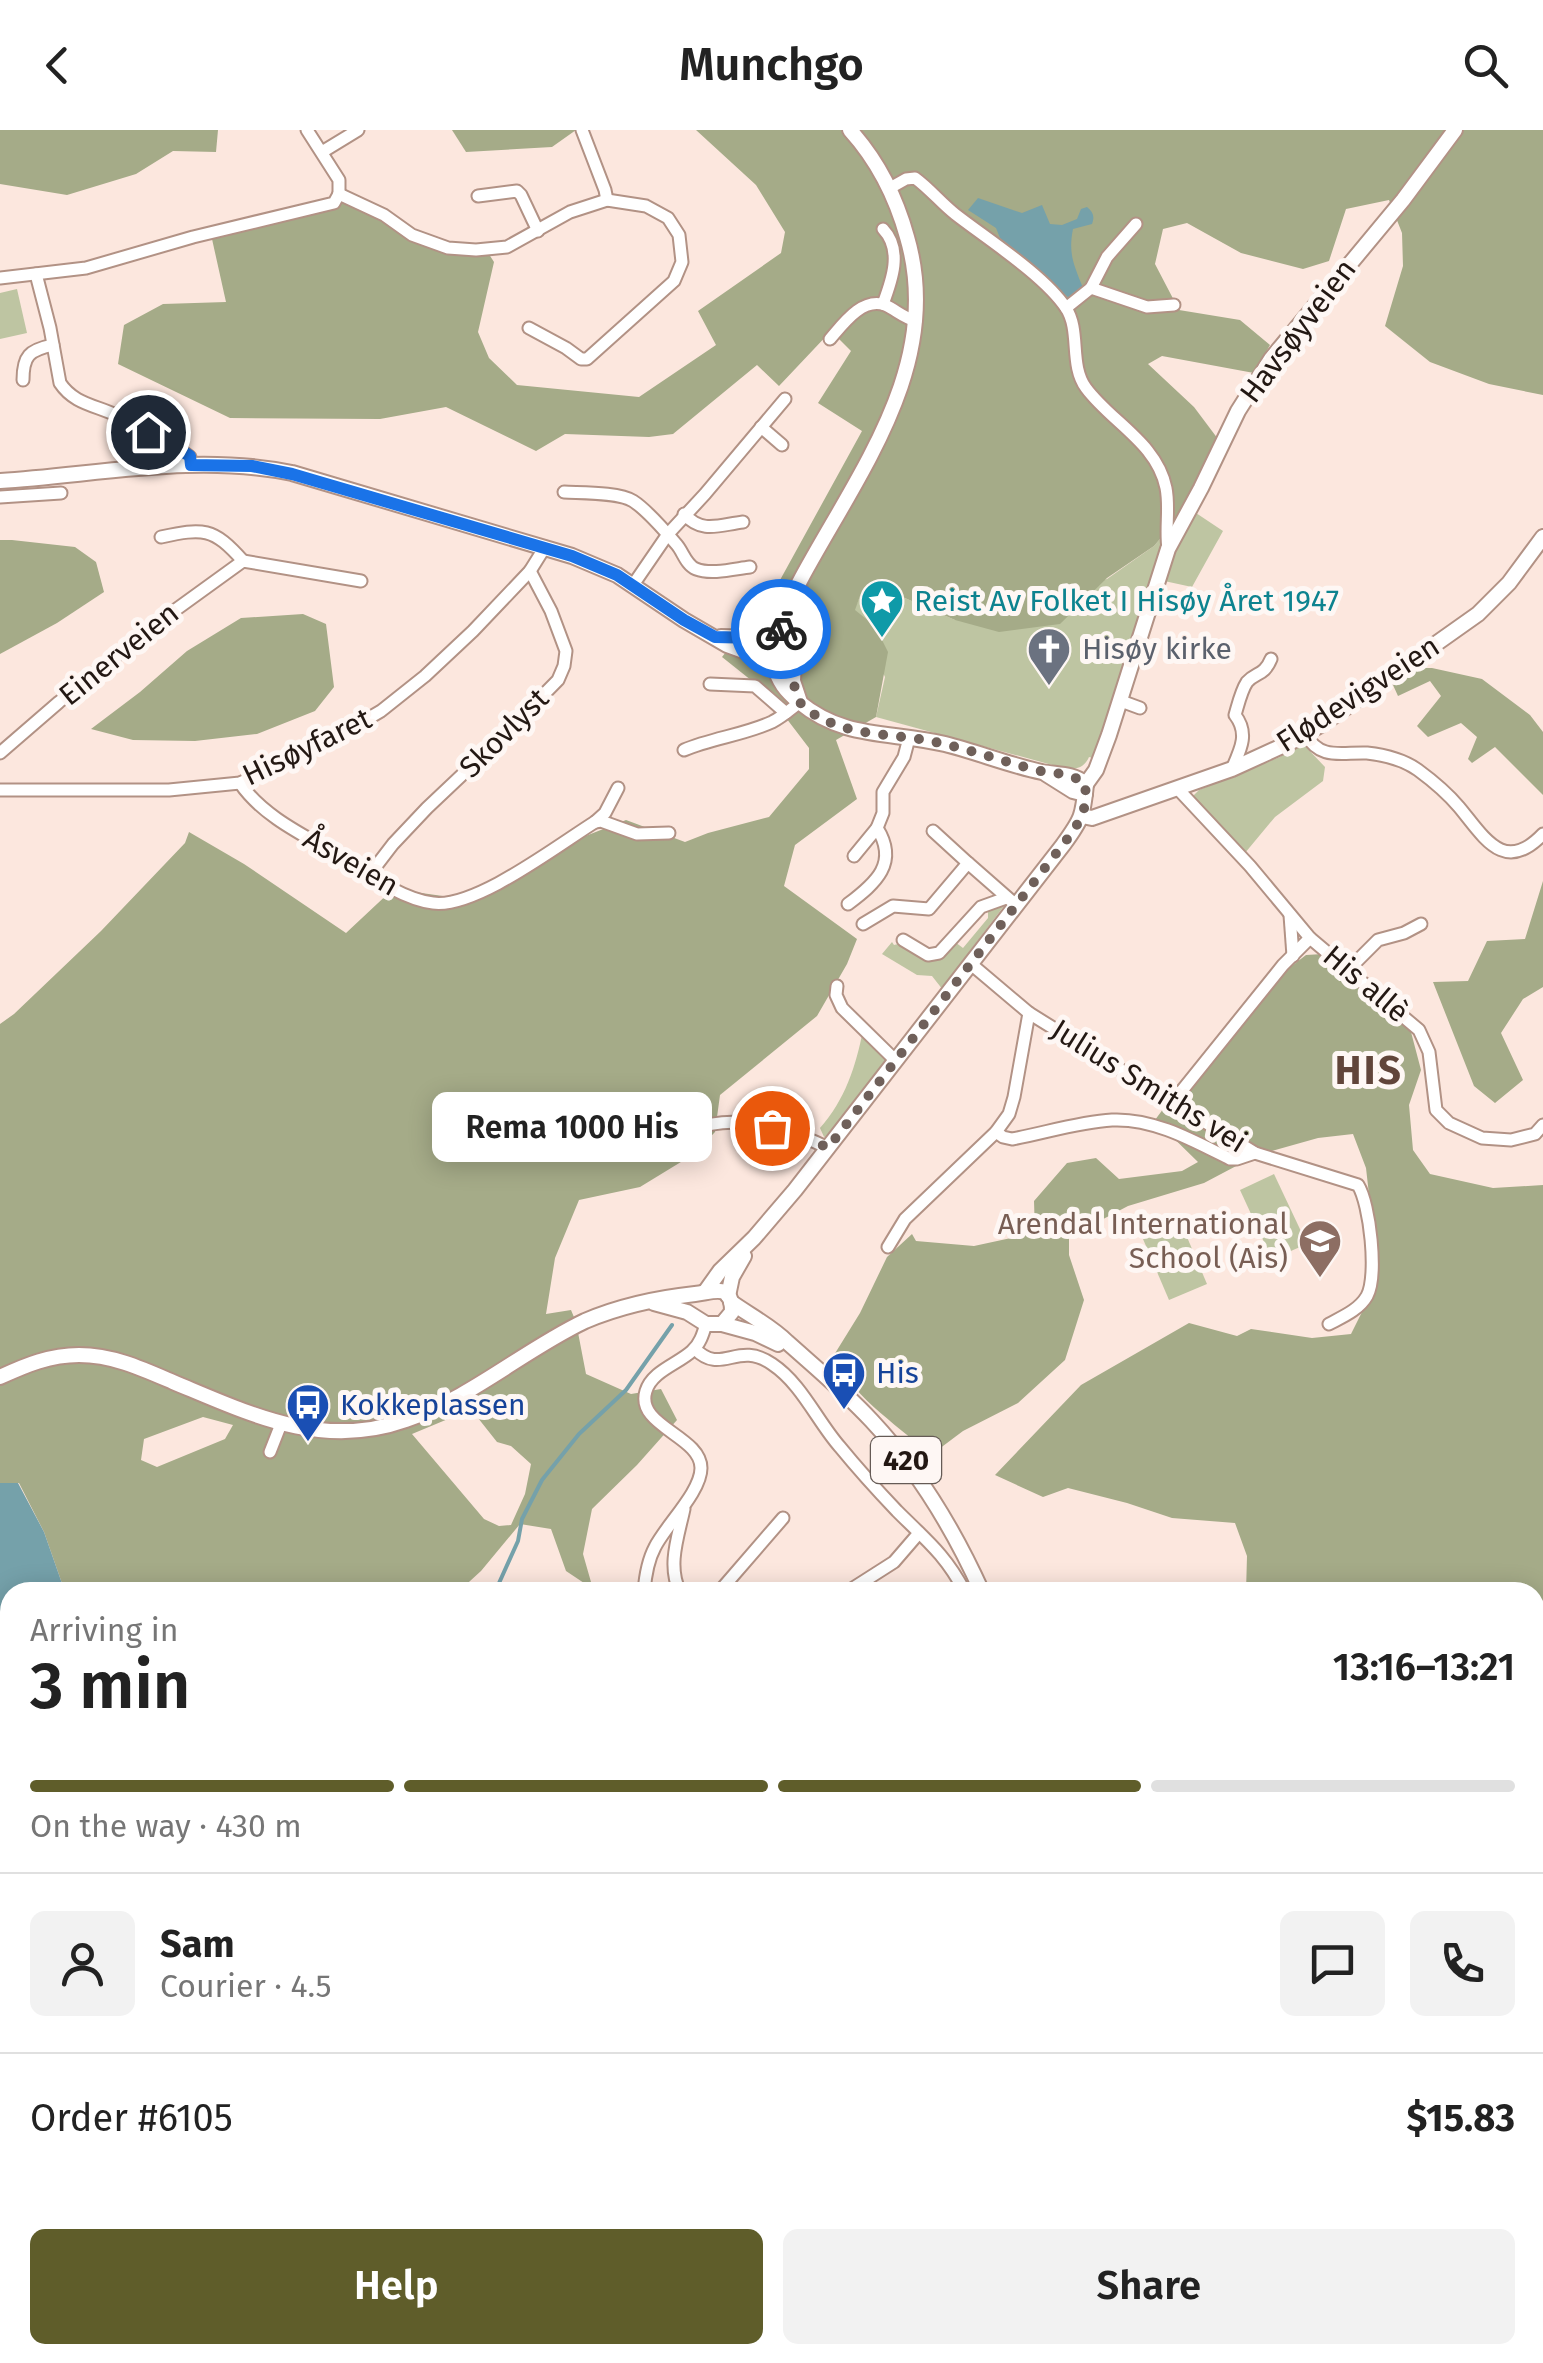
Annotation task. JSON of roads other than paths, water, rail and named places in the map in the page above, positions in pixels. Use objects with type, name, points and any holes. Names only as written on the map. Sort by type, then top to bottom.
[{"type":"main road","points":[[850,130],[890,188],[904,226],[915,268],[916,321],[906,376],[886,424],[763,650],[782,687],[810,712],[837,726],[948,745],[1042,772],[1064,774],[1079,779],[1085,789]]},
{"type":"main road","name":"Havsøyveien","points":[[1082,816],[1085,789],[1121,701],[1168,549],[1251,388],[1455,130]]},
{"type":"main road","points":[[0,481],[191,465],[252,466],[292,474],[597,566],[727,645],[771,662],[785,665],[794,660]]},
{"type":"main road","name":"Flødevigveien","points":[[1082,816],[1092,818],[1232,769],[1305,734],[1478,614],[1509,583],[1543,537]]},
{"type":"main road","points":[[800,702],[794,680],[798,651],[795,625],[797,602],[810,562]]},
{"type":"main road","points":[[715,637],[756,638],[786,630],[798,641]]},
{"type":"main road","points":[[754,1238],[737,1266],[730,1299],[732,1312],[710,1323],[696,1309],[720,1271],[754,1238],[828,1148],[971,964],[1011,902],[1063,845],[1082,816]]},
{"type":"main road","name":"420","points":[[0,1378],[26,1364],[52,1358],[105,1357],[282,1424],[330,1432],[380,1427],[409,1420],[445,1404],[584,1322],[662,1298],[714,1290],[786,1340],[868,1416],[914,1471],[977,1582]]},
{"type":"main road","name":"420","points":[[654,1302],[710,1323],[755,1333],[798,1353]]},
{"type":"street","points":[[0,278],[86,268],[334,202],[339,194],[339,180],[307,130]]},
{"type":"street","points":[[322,152],[358,130]]},
{"type":"street","points":[[582,130],[607,200]]},
{"type":"street","points":[[890,188],[916,178],[1051,290],[1066,308],[1084,385],[1156,463],[1166,489],[1168,549]]},
{"type":"street","points":[[478,196],[517,191],[538,231]]},
{"type":"street","points":[[339,194],[384,215],[412,235],[448,248],[507,246],[570,212],[607,200],[646,206],[668,218],[678,234],[682,262],[674,281],[586,359],[528,328]]},
{"type":"street","points":[[1066,308],[1091,288],[1108,257],[1136,224]]},
{"type":"street","points":[[883,229],[891,239],[894,258],[883,304]]},
{"type":"street","points":[[36,274],[65,391],[72,398],[114,414],[182,451],[190,456],[191,465]]},
{"type":"street","points":[[1091,288],[1148,308],[1174,305]]},
{"type":"street","points":[[830,339],[855,312],[883,304],[916,321]]},
{"type":"street","points":[[23,380],[23,364],[28,356],[53,345]]},
{"type":"street","points":[[633,585],[684,514],[786,399]]},
{"type":"street","points":[[761,426],[782,445]]},
{"type":"street","points":[[0,497],[61,492]]},
{"type":"street","points":[[564,492],[632,501],[668,534],[694,568],[708,571],[750,567]]},
{"type":"street","points":[[684,514],[701,528],[743,522]]},
{"type":"street","points":[[161,537],[194,530],[216,536],[243,561],[361,581]]},
{"type":"street","name":"Hisøyfaret","points":[[0,790],[169,790],[240,783],[381,711],[472,631],[530,571],[544,547]]},
{"type":"street","name":"Einerveien","points":[[0,753],[167,616],[243,561]]},
{"type":"street","name":"Skovlyst","points":[[370,874],[392,844],[558,680],[566,651],[530,571]]},
{"type":"street","points":[[1232,769],[1244,739],[1243,725],[1236,714],[1238,703],[1246,684],[1264,672],[1271,659]]},
{"type":"street","points":[[710,684],[756,686],[786,713]]},
{"type":"street","points":[[1121,701],[1140,708]]},
{"type":"street","points":[[684,750],[774,721],[800,702]]},
{"type":"street","points":[[1305,734],[1312,745],[1328,753],[1376,754],[1414,767],[1455,803],[1488,844],[1502,852],[1524,849],[1543,834]]},
{"type":"street","points":[[854,856],[877,828],[883,814],[883,792],[904,756],[909,738]]},
{"type":"street","name":"Åsveien","points":[[240,783],[248,796],[267,812],[399,892],[434,904],[481,894],[594,822],[605,813],[618,788]]},
{"type":"street","name":"His allè","points":[[1177,788],[1310,938],[1419,1030],[1428,1052],[1436,1110],[1449,1123],[1482,1138],[1511,1140],[1535,1134],[1543,1125]]},
{"type":"street","points":[[594,822],[637,834],[668,833]]},
{"type":"street","points":[[848,904],[870,887],[886,864],[888,849],[877,828]]},
{"type":"street","points":[[933,831],[1011,902]]},
{"type":"street","points":[[863,924],[893,906],[930,909],[968,863]]},
{"type":"street","points":[[903,940],[928,955],[939,953],[981,907],[1011,902]]},
{"type":"street","points":[[1290,916],[1292,956]]},
{"type":"street","points":[[1350,969],[1378,940],[1421,924]]},
{"type":"street","points":[[1172,1103],[1310,938]]},
{"type":"street","name":"Julius Smiths vei","points":[[971,964],[1028,1012],[1255,1152],[1358,1185],[1372,1264],[1369,1293],[1360,1305],[1328,1324]]},
{"type":"street","points":[[838,986],[836,995],[842,1008],[896,1060]]},
{"type":"street","points":[[888,1247],[905,1219],[996,1132],[1009,1114],[1028,1012]]},
{"type":"street","points":[[614,1110],[615,1127],[623,1147],[640,1151],[714,1123],[788,1132],[828,1148]]},
{"type":"street","points":[[996,1132],[1012,1139],[1120,1120],[1178,1134],[1230,1159],[1255,1152]]},
{"type":"street","points":[[646,1582],[653,1550],[701,1474],[702,1464],[698,1454],[654,1418],[644,1397],[654,1378],[695,1349],[710,1323]]},
{"type":"street","points":[[695,1349],[713,1361],[750,1354],[790,1379],[836,1443],[938,1549],[959,1582]]},
{"type":"street","points":[[270,1452],[282,1424]]},
{"type":"street","points":[[676,1582],[673,1558],[686,1500]]},
{"type":"street","points":[[728,1582],[783,1518]]},
{"type":"street","points":[[863,1582],[894,1562],[919,1533]]},
{"type":"water","points":[[978,198],[1022,213],[1042,205],[1050,224],[1062,225],[1077,219],[1081,209],[1087,207],[1093,214],[1092,224],[1073,229],[1071,246],[1083,288],[1069,298],[1000,238],[996,228],[968,210]]},
{"type":"water","points":[[0,1483],[18,1483],[44,1532],[62,1582],[0,1582]]},
{"type":"waterway","points":[[500,1582],[518,1541],[522,1519],[542,1480],[579,1434],[626,1390],[672,1325]]},
{"type":"place","name":"Reist Av Folket I Hisøy Året 1947","points":[[882,639]]},
{"type":"place","name":"Hisøy kirke","points":[[1049,687]]},
{"type":"place","name":"Rema 1000 His","points":[[772,1128]]},
{"type":"place","name":"Arendal International School (Ais)","points":[[1320,1279]]},
{"type":"place","name":"His","points":[[844,1411]]},
{"type":"place","name":"Kokkeplassen","points":[[308,1443]]},
{"type":"district","name":"HIS","points":[[1369,1071]]}]
